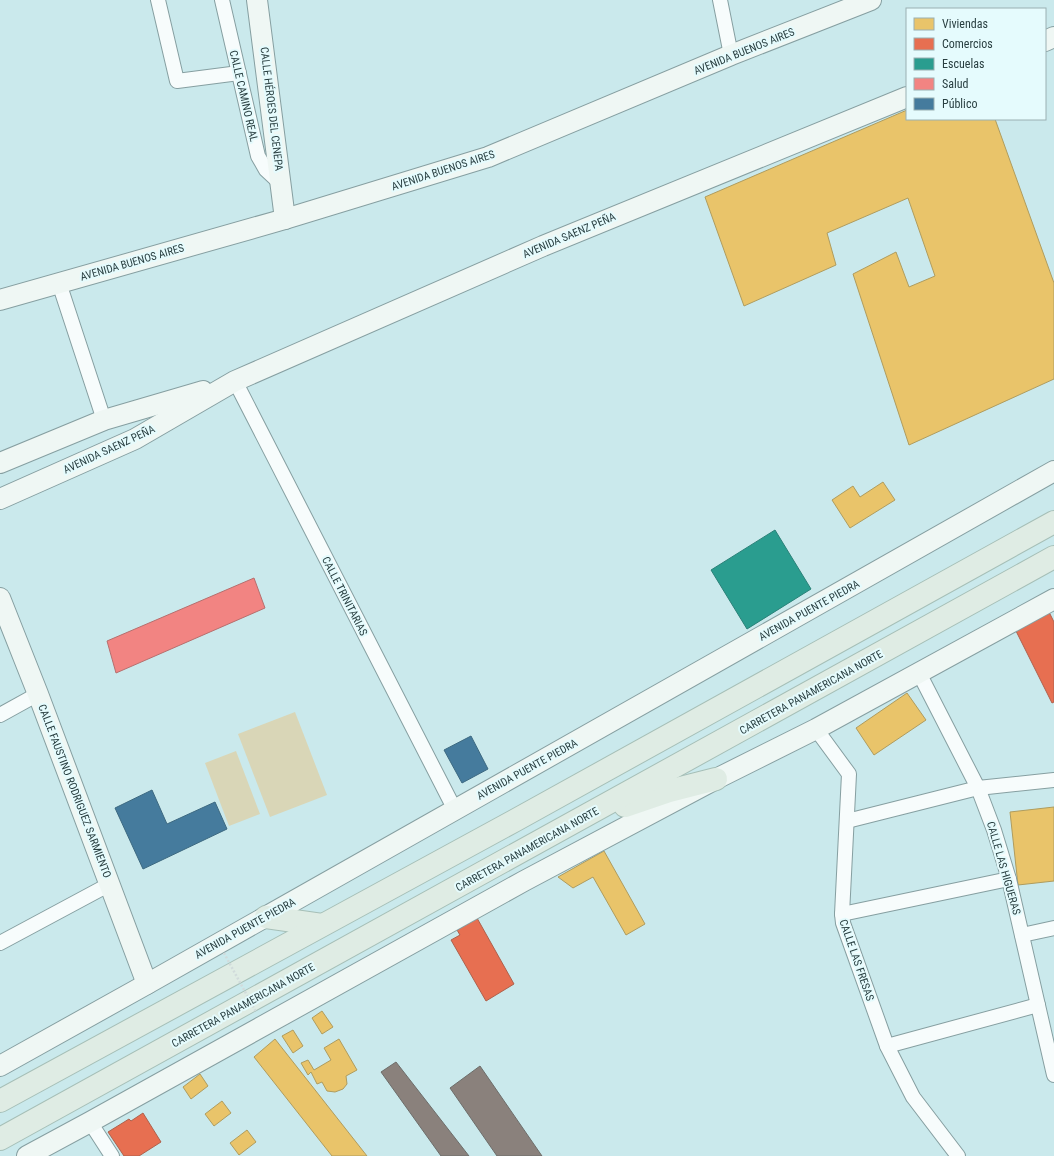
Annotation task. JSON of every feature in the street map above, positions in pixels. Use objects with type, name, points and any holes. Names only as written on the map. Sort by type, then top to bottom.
[{"type":"highway","points":[[0,1101],[521,817],[1054,522]]},
{"type":"highway","name":"CARRETERA PANAMERICANA NORTE","points":[[0,1139],[570,826],[1054,557]]},
{"type":"highway","points":[[570,826],[669,791],[716,780]]},
{"type":"highway","points":[[266,917],[322,925]]},
{"type":"main road","name":"CALLE HÉROES DEL CENEPA","points":[[257,0],[285,219]]},
{"type":"main road","name":"AVENIDA BUENOS AIRES","points":[[0,300],[285,219],[488,157],[731,55],[871,0]]},
{"type":"main road","name":"AVENIDA SAENZ PEÑA","points":[[0,499],[135,439],[235,381],[543,246],[906,97]]},
{"type":"main road","name":"AVENIDA SAENZ PEÑA","points":[[0,462],[104,420],[235,381]]},
{"type":"main road","name":"AVENIDA PUENTE PIEDRA","points":[[0,1066],[1054,471]]},
{"type":"main road","name":"CALLE FAUSTINO RODRIGUEZ SARMIENTO","points":[[0,598],[38,694],[147,984]]},
{"type":"main road","points":[[27,1156],[518,884],[816,728],[1054,599]]},
{"type":"street","points":[[158,0],[177,81],[239,73]]},
{"type":"street","name":"CALLE CAMINO REAL","points":[[222,0],[258,156],[266,170],[281,184]]},
{"type":"street","points":[[720,0],[731,55]]},
{"type":"street","points":[[59,283],[104,420]]},
{"type":"street","name":"CALLE TRINITARIAS","points":[[235,381],[455,810]]},
{"type":"street","name":"CALLE LAS HIGUERAS","points":[[919,673],[978,788],[994,830],[1009,880],[1054,1075]]},
{"type":"street","points":[[0,715],[38,694]]},
{"type":"street","name":"CALLE LAS FRESAS","points":[[816,728],[850,774],[842,914],[843,923],[887,1046],[913,1097],[958,1156]]},
{"type":"street","points":[[847,821],[978,788],[1054,780]]},
{"type":"street","points":[[842,914],[1009,880]]},
{"type":"street","points":[[0,943],[110,884]]},
{"type":"street","points":[[1022,935],[1054,928]]},
{"type":"street","points":[[887,1046],[1038,1005]]},
{"type":"street","points":[[90,1122],[112,1156]]},
{"type":"path","points":[[224,953],[256,1012]]},
{"type":"shaded area","points":[[295,712],[327,795],[270,817],[238,734]]},
{"type":"shaded area","points":[[236,751],[260,814],[229,826],[205,763]]},
{"type":"building: Viviendas","points":[[906,110],[906,120],[995,120],[1054,283],[1054,379],[909,445],[853,274],[896,252],[909,287],[935,276],[908,198],[827,233],[836,265],[744,306],[705,197]]},
{"type":"building: Viviendas","points":[[883,482],[895,500],[850,528],[832,500],[853,486],[860,497]]},
{"type":"building: Viviendas","points":[[907,693],[926,720],[874,755],[856,728]]},
{"type":"building: Viviendas","points":[[1054,807],[1054,881],[1018,885],[1010,812]]},
{"type":"building: Viviendas","points":[[604,851],[645,924],[626,935],[593,877],[573,888],[558,877]]},
{"type":"building: Viviendas","points":[[322,1011],[333,1027],[322,1034],[312,1018]]},
{"type":"building: Viviendas","points":[[293,1030],[303,1046],[293,1053],[282,1036]]},
{"type":"building: Viviendas","points":[[275,1039],[367,1156],[332,1156],[254,1057]]},
{"type":"building: Viviendas","points":[[339,1039],[357,1070],[346,1076],[347,1084],[343,1089],[335,1092],[327,1091],[322,1082],[317,1084],[311,1072],[308,1075],[301,1063],[308,1060],[314,1070],[331,1060],[324,1048]]},
{"type":"building: Viviendas","points":[[200,1074],[208,1086],[191,1099],[183,1087]]},
{"type":"building: Viviendas","points":[[222,1101],[231,1113],[214,1126],[205,1114]]},
{"type":"building: Viviendas","points":[[247,1130],[256,1142],[239,1155],[230,1143]]},
{"type":"building: Comercios","points":[[1049,612],[1054,622],[1054,702],[1052,703],[1015,629]]},
{"type":"building: Comercios","points":[[477,918],[514,984],[486,1001],[451,940],[460,935],[457,930]]},
{"type":"building: Comercios","points":[[143,1113],[161,1142],[139,1156],[124,1156],[108,1132],[129,1119],[131,1121]]},
{"type":"building: Escuelas","points":[[775,530],[811,589],[747,629],[711,570]]},
{"type":"building: Salud","points":[[254,578],[265,608],[116,673],[107,641]]},
{"type":"building: Público","points":[[471,736],[488,769],[462,783],[444,750]]},
{"type":"building: Público","points":[[152,790],[167,824],[215,802],[227,829],[143,869],[115,808]]},
{"type":"building: Industria","points":[[396,1062],[469,1156],[441,1156],[381,1072]]},
{"type":"building: Industria","points":[[480,1066],[542,1156],[497,1156],[450,1088]]}]
